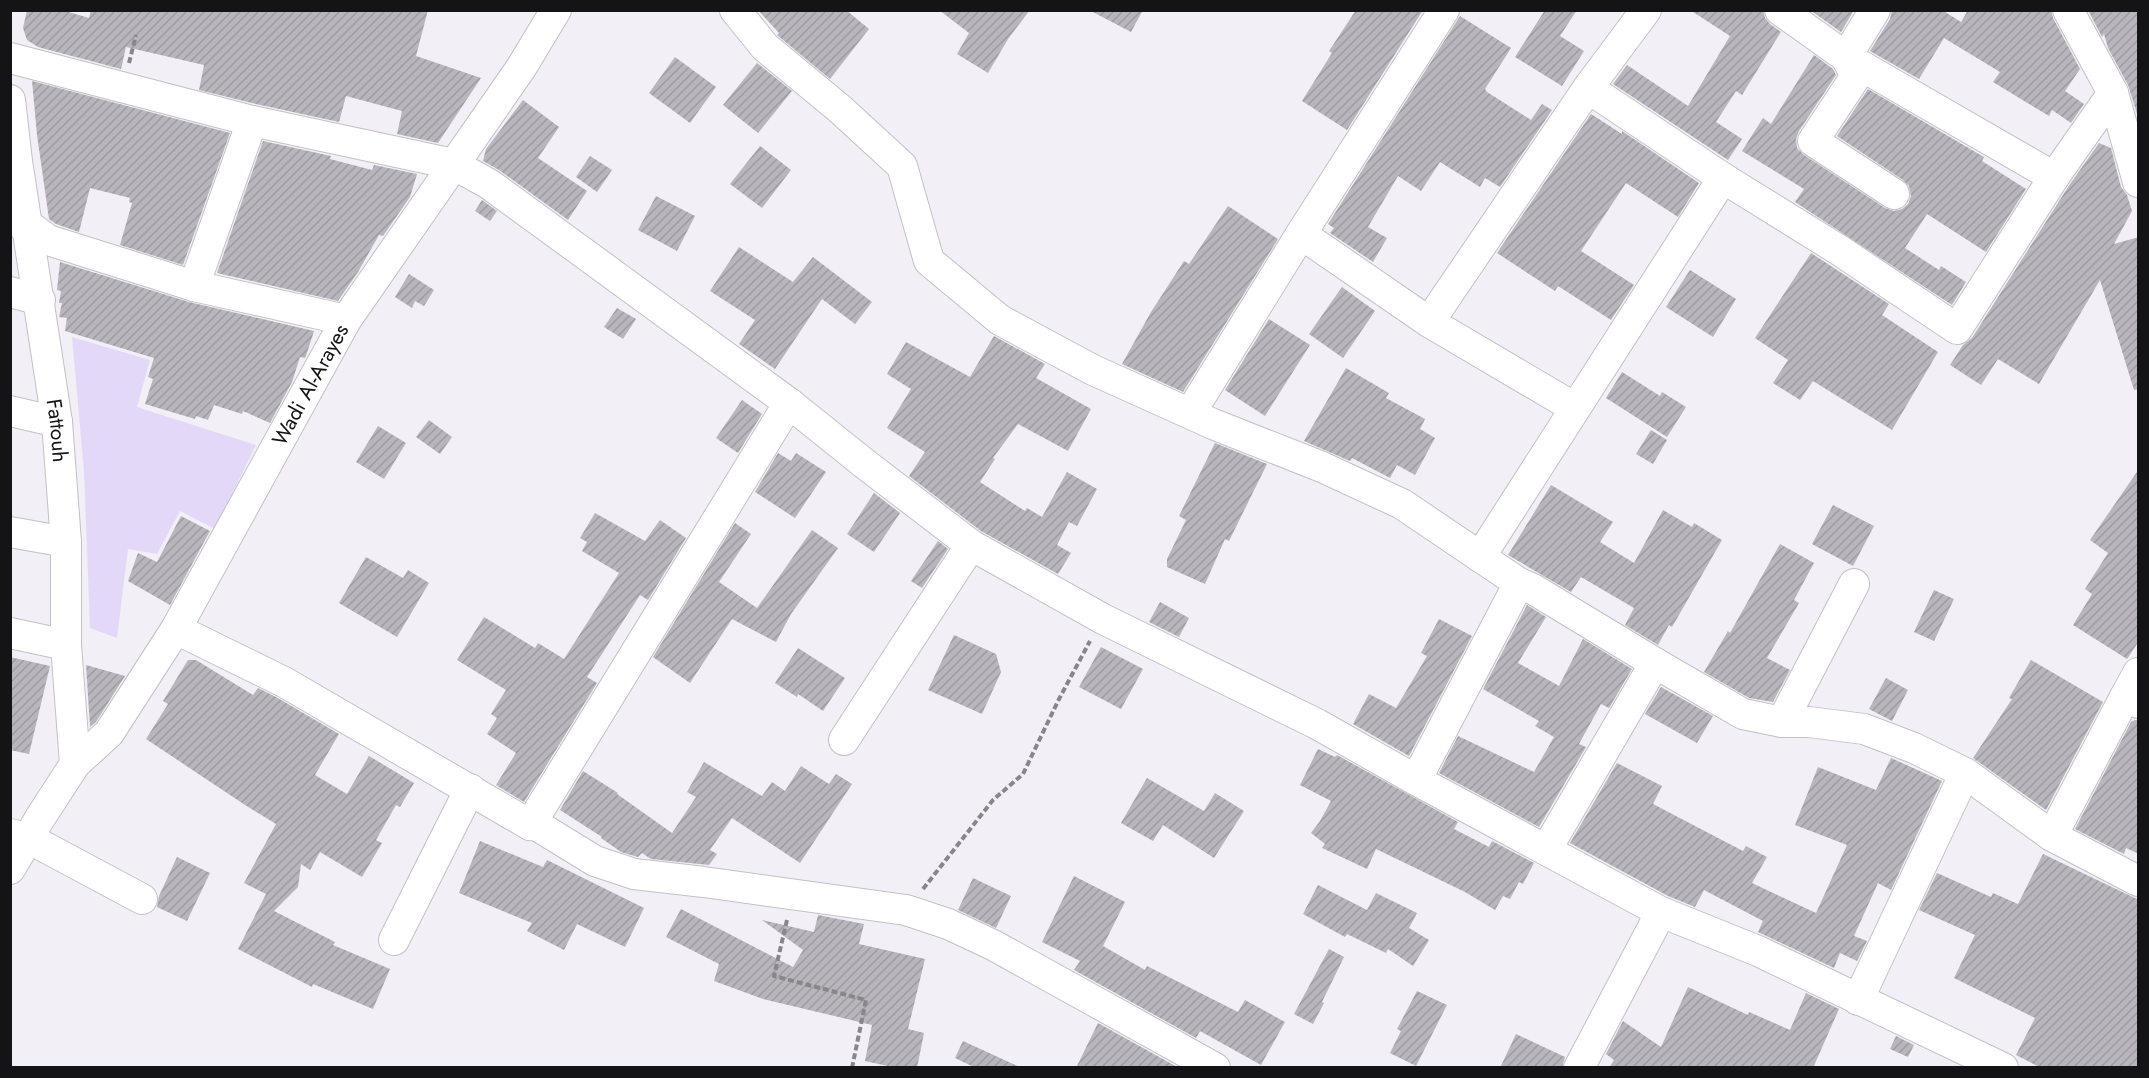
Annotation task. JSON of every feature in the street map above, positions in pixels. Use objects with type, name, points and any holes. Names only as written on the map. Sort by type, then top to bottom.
[{"type":"street","name":"Wadi Al-Arayes","points":[[26,830],[75,764],[109,733],[176,629],[346,320],[521,68],[556,10]]},
{"type":"street","points":[[735,10],[765,47],[840,109],[902,166],[929,261],[1000,320],[1093,370],[1191,412],[1213,424],[1322,467],[1402,504],[1519,583],[1533,589],[1743,714],[1782,722],[1809,722],[1864,729],[1914,748],[1965,773],[2052,836],[2139,881]]},
{"type":"street","points":[[1191,412],[1444,10]]},
{"type":"street","points":[[1429,322],[1588,88],[1646,10]]},
{"type":"street","points":[[1780,10],[1846,57],[2054,177]]},
{"type":"street","points":[[1846,57],[1875,10]]},
{"type":"street","points":[[2068,10],[2113,93],[2139,182]]},
{"type":"street","points":[[1846,57],[1856,76],[1813,141],[1894,194]]},
{"type":"street","points":[[10,58],[252,121],[453,164],[489,184],[789,403],[971,545],[1103,619],[1317,724],[1661,912],[1758,951],[2003,1068]]},
{"type":"street","points":[[1588,88],[1957,329],[2054,177],[2113,93]]},
{"type":"street","name":"Fattouh","points":[[10,100],[17,161],[19,223],[40,300],[57,422],[66,542],[66,645],[75,764]]},
{"type":"street","points":[[194,286],[252,121]]},
{"type":"street","points":[[1480,557],[1723,178]]},
{"type":"street","points":[[19,223],[48,240],[194,286],[346,320]]},
{"type":"street","points":[[1301,234],[1429,322],[1575,408]]},
{"type":"street","points":[[10,292],[40,300]]},
{"type":"street","points":[[530,825],[789,403]]},
{"type":"street","points":[[10,411],[57,422]]},
{"type":"street","points":[[10,532],[66,542]]},
{"type":"street","points":[[844,740],[971,545]]},
{"type":"street","points":[[1416,780],[1519,583]]},
{"type":"street","points":[[1782,722],[1854,584]]},
{"type":"street","points":[[176,629],[284,682],[596,861],[634,874],[906,910],[948,924],[993,945],[1215,1068]]},
{"type":"street","points":[[10,633],[66,645]]},
{"type":"street","points":[[1546,850],[1655,663]]},
{"type":"street","points":[[2052,836],[2134,691]]},
{"type":"street","points":[[1858,1000],[1965,773]]},
{"type":"street","points":[[394,940],[470,789]]},
{"type":"street","points":[[10,869],[26,830],[142,899]]},
{"type":"street","points":[[1579,1068],[1661,912]]},
{"type":"path","points":[[906,910],[993,800],[1023,774],[1059,699],[1103,619]]},
{"type":"path","points":[[793,894],[774,976],[866,1000],[852,1068]]},
{"type":"shaded area","points":[[72,337],[150,360],[137,407],[256,445],[215,529],[180,511],[157,554],[128,549],[117,638],[90,628],[84,472]]},
{"type":"building","points":[[27,10],[62,10],[89,18],[91,10],[428,10],[416,56],[481,78],[438,143],[397,134],[402,111],[346,96],[339,122],[199,90],[204,65],[126,47],[121,69],[38,47],[27,40],[23,28]]},
{"type":"building","points":[[758,10],[846,10],[869,29],[830,79],[777,35],[779,33]]},
{"type":"building","points":[[939,10],[1030,10],[1008,39],[988,73],[957,54],[969,33]]},
{"type":"building","points":[[1089,10],[1143,10],[1131,32]]},
{"type":"building","points":[[1356,10],[1423,10],[1347,130],[1302,101],[1332,53],[1329,51]]},
{"type":"building","points":[[1545,10],[1577,10],[1560,36],[1584,51],[1562,86],[1515,57]]},
{"type":"building","points":[[1690,10],[1763,10],[1765,18],[1781,32],[1742,95],[1736,91],[1716,122],[1742,139],[1728,160],[1613,84],[1627,65],[1688,106],[1730,36]]},
{"type":"building","points":[[1810,10],[1854,10],[1841,32]]},
{"type":"building","points":[[1892,10],[1942,10],[1961,22],[1968,10],[2051,10],[2080,69],[2065,91],[2084,104],[2071,123],[2052,110],[2049,116],[1993,82],[2000,72],[1944,38],[1919,79],[1870,51],[1890,19]]},
{"type":"building","points":[[2088,10],[2139,10],[2139,120],[2128,85],[2108,48],[2104,34],[2102,37]]},
{"type":"building","points":[[1460,16],[1511,48],[1485,89],[1487,92],[1531,120],[1542,104],[1552,110],[1500,187],[1485,178],[1480,187],[1440,162],[1421,191],[1398,176],[1368,227],[1387,238],[1373,262],[1330,233],[1334,228],[1328,224]]},
{"type":"building","points":[[1814,55],[1833,69],[1836,75],[1799,131],[1796,139],[1797,148],[1804,155],[1885,208],[1894,211],[1908,204],[1911,196],[1909,186],[1837,136],[1868,89],[1984,157],[1982,161],[2026,189],[1986,252],[1927,214],[1905,248],[1939,270],[1941,266],[1966,282],[1952,305],[1795,202],[1804,189],[1742,151],[1763,118],[1771,124]]},
{"type":"building","points":[[675,57],[716,87],[690,123],[649,93]]},
{"type":"building","points":[[757,63],[792,91],[758,133],[723,105]]},
{"type":"building","points":[[32,81],[230,133],[183,265],[120,245],[132,203],[129,202],[130,198],[90,188],[79,232],[56,224],[49,219]]},
{"type":"building","points":[[523,100],[559,127],[538,158],[587,191],[568,220],[483,161],[486,149]]},
{"type":"building","points":[[1591,114],[1622,134],[1622,131],[1699,183],[1678,217],[1626,183],[1581,251],[1634,285],[1611,320],[1558,286],[1555,291],[1497,253]]},
{"type":"building","points":[[263,141],[331,156],[330,159],[372,170],[374,165],[417,174],[410,197],[383,236],[379,235],[338,301],[217,273]]},
{"type":"building","points":[[2099,143],[2111,148],[2121,187],[2127,195],[2132,211],[2114,244],[2139,237],[2139,389],[2134,390],[2100,280],[2039,384],[1998,359],[1981,385],[1950,365],[1963,345],[1972,338],[2068,187]]},
{"type":"building","points":[[760,146],[791,170],[762,208],[730,184]]},
{"type":"building","points":[[590,156],[612,170],[597,192],[576,177]]},
{"type":"building","points":[[656,196],[695,216],[677,251],[638,230]]},
{"type":"building","points":[[482,200],[497,211],[490,221],[475,211]]},
{"type":"building","points":[[1228,206],[1278,239],[1183,392],[1122,364],[1151,312],[1184,261],[1189,264]]},
{"type":"building","points":[[739,247],[793,282],[813,257],[872,302],[855,324],[822,299],[775,369],[739,344],[755,320],[710,291]]},
{"type":"building","points":[[1811,253],[1889,304],[1882,315],[1938,352],[1892,430],[1813,381],[1800,400],[1773,383],[1788,360],[1755,338]]},
{"type":"building","points":[[60,262],[189,302],[314,331],[306,356],[305,358],[300,357],[292,382],[270,423],[243,411],[242,414],[214,405],[208,420],[196,416],[195,419],[145,404],[153,379],[148,377],[154,358],[65,331],[67,318],[59,317],[62,303],[59,303],[61,291],[57,290]]},
{"type":"building","points":[[1690,270],[1736,299],[1713,337],[1666,307]]},
{"type":"building","points":[[409,274],[434,290],[424,306],[415,301],[412,308],[395,297]]},
{"type":"building","points":[[1342,287],[1375,311],[1343,358],[1309,334]]},
{"type":"building","points":[[617,308],[636,319],[623,339],[604,327]]},
{"type":"building","points":[[1269,319],[1310,345],[1265,416],[1225,390]]},
{"type":"building","points":[[994,336],[1045,364],[1036,378],[1091,409],[1068,451],[1018,424],[993,458],[995,459],[980,482],[1025,511],[1027,508],[1042,517],[1067,472],[1097,489],[1077,526],[1069,522],[1057,545],[1071,553],[1058,574],[981,531],[909,476],[925,452],[887,428],[911,389],[887,374],[906,342],[970,377]]},
{"type":"building","points":[[1346,368],[1389,393],[1386,398],[1425,419],[1420,429],[1435,438],[1415,475],[1397,465],[1390,478],[1352,458],[1350,461],[1304,441]]},
{"type":"building","points":[[1622,372],[1660,396],[1662,392],[1686,407],[1667,437],[1606,398]]},
{"type":"building","points":[[742,400],[762,414],[738,453],[716,438]]},
{"type":"building","points":[[429,420],[452,437],[440,454],[416,437]]},
{"type":"building","points":[[378,426],[406,443],[384,479],[356,462]]},
{"type":"building","points":[[1651,430],[1667,440],[1653,464],[1636,454]]},
{"type":"building","points":[[1215,443],[1267,464],[1229,541],[1225,539],[1205,584],[1167,567],[1167,559],[1186,520],[1179,516]]},
{"type":"building","points":[[778,453],[791,461],[796,453],[826,472],[795,518],[755,492]]},
{"type":"building","points":[[2139,469],[2139,641],[2127,659],[2073,625],[2092,594],[2085,589],[2108,553],[2090,540]]},
{"type":"building","points":[[1551,485],[1613,522],[1600,542],[1634,563],[1663,510],[1692,527],[1694,523],[1722,540],[1672,627],[1669,625],[1658,645],[1625,625],[1634,608],[1581,577],[1571,592],[1508,555]]},
{"type":"building","points":[[874,493],[900,513],[874,552],[847,534]]},
{"type":"building","points":[[1833,505],[1874,526],[1853,566],[1812,544]]},
{"type":"building","points":[[595,513],[645,541],[660,520],[686,538],[648,600],[640,595],[587,677],[597,683],[524,802],[496,785],[516,753],[487,734],[497,718],[491,714],[506,690],[457,660],[484,617],[535,648],[538,643],[564,659],[619,573],[582,551],[587,542],[580,538]]},
{"type":"building","points":[[181,516],[210,531],[170,605],[128,581],[138,553],[157,562]]},
{"type":"building","points":[[735,523],[751,534],[719,582],[757,608],[812,530],[838,548],[791,614],[776,642],[732,619],[690,683],[653,657]]},
{"type":"building","points":[[938,541],[948,549],[922,588],[911,581]]},
{"type":"building","points":[[1780,544],[1814,563],[1794,600],[1799,603],[1767,658],[1790,670],[1773,702],[1749,698],[1704,672],[1728,631],[1730,633]]},
{"type":"building","points":[[366,557],[403,578],[408,570],[429,583],[397,637],[339,603]]},
{"type":"building","points":[[1934,590],[1954,599],[1934,641],[1914,632]]},
{"type":"building","points":[[1160,602],[1189,618],[1179,637],[1149,622]]},
{"type":"building","points":[[1527,605],[1546,617],[1518,663],[1559,686],[1583,639],[1632,669],[1609,708],[1601,704],[1579,744],[1586,747],[1539,827],[1439,773],[1458,736],[1534,772],[1554,737],[1535,726],[1539,721],[1483,689]]},
{"type":"building","points":[[1439,619],[1472,636],[1409,756],[1353,724],[1369,694],[1396,708],[1427,656],[1421,653]]},
{"type":"building","points":[[954,635],[996,654],[1001,672],[982,714],[928,690]]},
{"type":"building","points":[[1101,647],[1143,669],[1121,709],[1079,687]]},
{"type":"building","points":[[798,648],[845,678],[823,711],[798,694],[797,697],[775,683]]},
{"type":"building","points":[[10,657],[50,666],[29,754],[10,750]]},
{"type":"building","points":[[188,660],[196,660],[253,695],[258,688],[339,734],[315,775],[347,794],[369,756],[414,783],[400,807],[396,805],[376,840],[382,843],[362,877],[320,852],[310,870],[301,864],[298,887],[274,911],[335,942],[333,945],[390,969],[373,1009],[313,984],[312,987],[238,949],[266,894],[244,883],[276,824],[146,739],[168,704],[163,701]]},
{"type":"building","points":[[2031,660],[2103,702],[2046,810],[1973,758],[2012,699],[2009,698]]},
{"type":"building","points":[[86,665],[125,676],[96,722],[90,727]]},
{"type":"building","points":[[1886,678],[1908,690],[1892,721],[1869,709]]},
{"type":"building","points":[[1661,687],[1713,716],[1697,743],[1645,714]]},
{"type":"building","points":[[2139,720],[2139,854],[2126,848],[2124,854],[2075,829],[2131,722]]},
{"type":"building","points":[[1318,749],[1335,757],[1337,755],[1458,822],[1454,829],[1489,847],[1492,841],[1534,863],[1523,884],[1519,882],[1510,899],[1503,896],[1495,910],[1465,892],[1376,849],[1367,869],[1322,848],[1325,844],[1311,833],[1331,801],[1300,785]]},
{"type":"building","points":[[1891,758],[1942,781],[1891,890],[1878,883],[1854,936],[1867,941],[1857,961],[1840,953],[1834,968],[1758,932],[1763,921],[1704,890],[1695,907],[1668,896],[1570,843],[1617,763],[1662,786],[1653,804],[1743,851],[1746,846],[1767,857],[1752,883],[1816,913],[1847,845],[1795,825],[1818,767],[1876,790]]},
{"type":"building","points":[[704,762],[762,796],[772,782],[785,791],[801,766],[829,784],[836,774],[852,784],[800,863],[732,818],[710,850],[717,854],[709,865],[651,859],[642,853],[638,857],[621,852],[560,810],[583,771],[618,793],[672,833],[696,797],[687,792]]},
{"type":"building","points":[[1147,778],[1204,811],[1215,793],[1244,811],[1214,858],[1163,825],[1153,841],[1121,823]]},
{"type":"building","points":[[480,841],[543,867],[547,860],[644,908],[625,947],[577,924],[564,950],[527,931],[532,923],[459,893]]},
{"type":"building","points":[[2043,854],[2139,900],[2139,1068],[2041,1068],[2016,1055],[2035,1018],[1954,978],[1975,935],[1919,910],[1937,873],[1991,897],[1993,893],[2018,904]]},
{"type":"building","points":[[177,857],[210,873],[187,921],[157,907],[159,896]]},
{"type":"building","points":[[1074,876],[1125,902],[1103,946],[1145,970],[1147,966],[1238,1012],[1245,1000],[1285,1022],[1261,1065],[1200,1031],[1196,1038],[1074,970],[1080,961],[1042,942]]},
{"type":"building","points":[[973,878],[1011,896],[996,928],[958,910]]},
{"type":"building","points":[[1318,885],[1367,910],[1376,893],[1417,913],[1409,928],[1429,940],[1413,966],[1388,949],[1386,953],[1347,934],[1345,937],[1303,914]]},
{"type":"building","points":[[681,909],[793,967],[803,950],[762,920],[814,932],[818,915],[864,924],[859,944],[925,959],[908,1029],[924,1033],[917,1068],[897,1068],[865,1061],[872,1025],[763,999],[714,981],[719,964],[666,937]]},
{"type":"building","points":[[1329,949],[1344,957],[1313,1024],[1294,1014]]},
{"type":"building","points":[[1688,987],[1748,1015],[1749,1012],[1790,1030],[1806,993],[1839,1009],[1813,1068],[1609,1068],[1614,1060],[1606,1054],[1623,1021],[1661,1047]]},
{"type":"building","points":[[1417,991],[1447,1005],[1416,1066],[1390,1053],[1401,1031],[1397,1029]]},
{"type":"building","points":[[1098,1023],[1179,1068],[1076,1068]]},
{"type":"building","points":[[1516,1034],[1565,1057],[1562,1068],[1500,1068]]},
{"type":"building","points":[[1896,1036],[1914,1045],[1908,1057],[1890,1049]]},
{"type":"building","points":[[963,1041],[1022,1068],[976,1068],[955,1058]]}]
